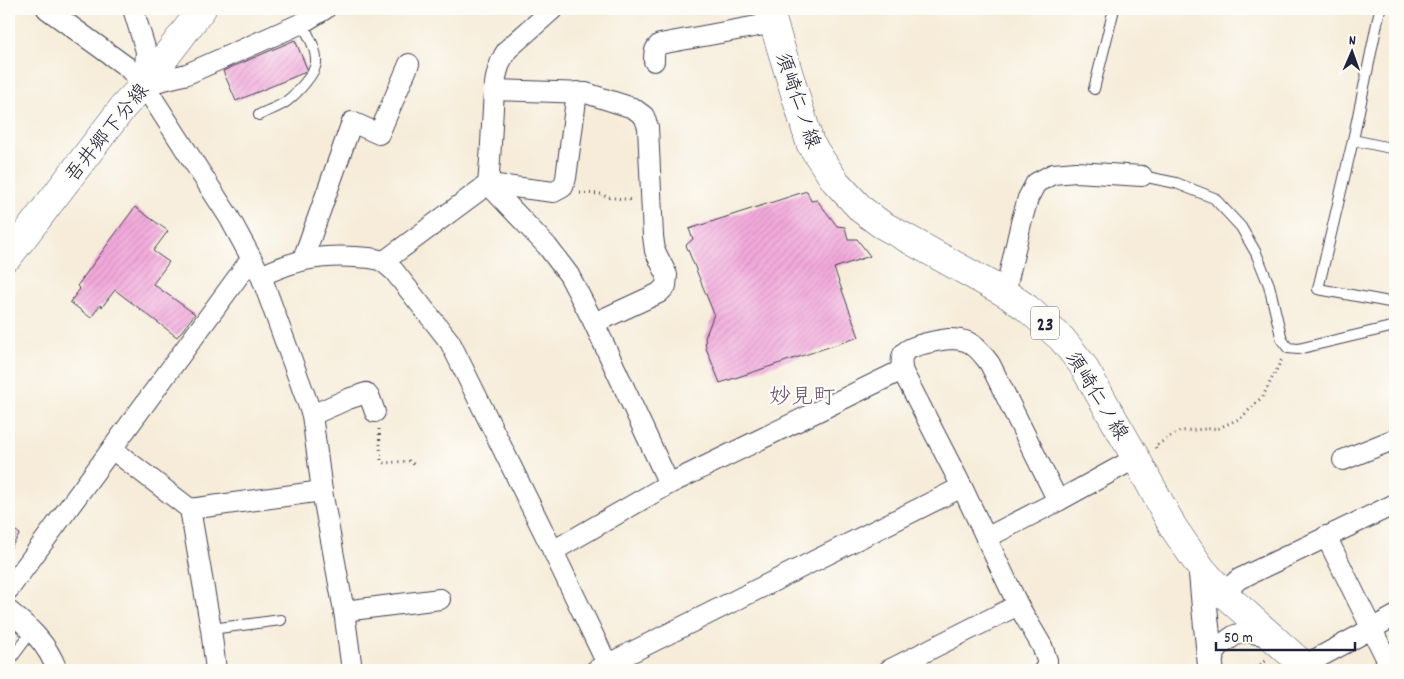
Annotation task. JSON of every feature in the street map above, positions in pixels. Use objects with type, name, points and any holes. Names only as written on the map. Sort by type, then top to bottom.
[{"type":"main road","name":"吾井郷下分線","points":[[9,256],[124,106],[144,85],[202,9]]},
{"type":"main road","name":"須崎仁ノ線","points":[[771,16],[810,143],[835,181],[862,210],[880,224],[1005,293],[1062,339],[1148,457],[1174,527],[1201,568],[1223,593],[1307,668]]},
{"type":"street","points":[[47,9],[127,67],[144,85],[229,217],[256,267],[312,415],[322,491],[344,611],[352,670]]},
{"type":"street","points":[[133,9],[146,51],[144,85]]},
{"type":"street","points":[[144,85],[187,74],[302,22],[325,9]]},
{"type":"street","points":[[553,9],[502,56],[494,90],[488,184],[547,246],[568,275],[594,323],[669,484]]},
{"type":"street","points":[[654,61],[654,52],[660,44],[771,16]]},
{"type":"street","points":[[303,259],[352,122],[379,134],[409,64]]},
{"type":"street","points":[[494,90],[586,93],[633,108],[644,116],[648,127],[655,251],[667,276],[666,286],[659,293],[594,323]]},
{"type":"street","points":[[383,262],[488,184],[554,192],[563,187],[566,178],[577,92]]},
{"type":"street","points":[[1005,293],[1020,223],[1028,198],[1036,184],[1053,174],[1076,172],[1142,176]]},
{"type":"street","points":[[256,267],[275,269],[303,259],[336,256],[373,258],[383,262],[394,271],[450,342],[554,551],[604,669],[962,487]]},
{"type":"street","points":[[9,589],[112,449],[256,267]]},
{"type":"street","points":[[1044,670],[1047,667],[1047,660],[1042,646],[1018,605],[962,487],[902,370],[902,357],[905,351],[914,346],[950,339],[970,343],[979,349],[990,364],[1058,501]]},
{"type":"street","points":[[554,551],[669,484],[902,370]]},
{"type":"street","points":[[312,415],[348,399],[366,394],[370,398],[375,412]]},
{"type":"street","points":[[1343,460],[1395,439]]},
{"type":"street","points":[[112,449],[190,509],[216,670]]},
{"type":"street","points":[[986,538],[1148,457]]},
{"type":"street","points":[[190,509],[322,491]]},
{"type":"street","points":[[1223,593],[1238,580],[1395,504]]},
{"type":"street","points":[[1326,536],[1392,670]]},
{"type":"street","points":[[1201,568],[1211,667]]},
{"type":"street","points":[[344,611],[440,598]]},
{"type":"street","points":[[889,670],[1018,605]]},
{"type":"street","points":[[9,611],[42,641],[57,670]]},
{"type":"street","points":[[1307,668],[1371,628],[1395,616]]},
{"type":"street","points":[[1211,667],[1218,646],[1234,634],[1246,632],[1274,637]]},
{"type":"lane","points":[[1094,90],[1114,9]]},
{"type":"lane","points":[[1380,9],[1353,140],[1318,289],[1395,303]]},
{"type":"lane","points":[[259,115],[286,102],[304,84],[315,69],[316,62],[313,44],[302,22]]},
{"type":"lane","points":[[1353,140],[1395,149]]},
{"type":"lane","points":[[1142,176],[1176,183],[1214,198],[1241,227],[1256,253],[1269,284],[1282,340],[1288,348],[1298,349],[1395,326]]},
{"type":"lane","points":[[211,630],[281,620]]},
{"type":"lane","points":[[9,662],[32,631]]},
{"type":"path","points":[[554,192],[602,194],[606,197],[651,202]]},
{"type":"path","points":[[1148,457],[1156,446],[1180,431],[1219,428],[1241,418],[1263,396],[1288,348]]},
{"type":"path","points":[[375,412],[379,430],[381,460],[384,463],[410,461],[415,464]]},
{"type":"building","points":[[295,40],[308,71],[236,101],[223,71]]},
{"type":"building","points":[[807,191],[811,201],[817,200],[837,226],[845,227],[848,239],[857,239],[870,256],[834,268],[859,337],[720,383],[706,348],[705,338],[714,314],[686,245],[693,239],[689,229]]},
{"type":"building","points":[[135,207],[168,231],[153,251],[169,262],[153,284],[195,314],[177,337],[115,290],[102,307],[100,305],[91,318],[70,302],[80,289],[77,286]]},
{"type":"building","points":[[9,526],[20,534],[9,550]]},
{"type":"district","name":"妙見町","points":[[802,395]]}]
